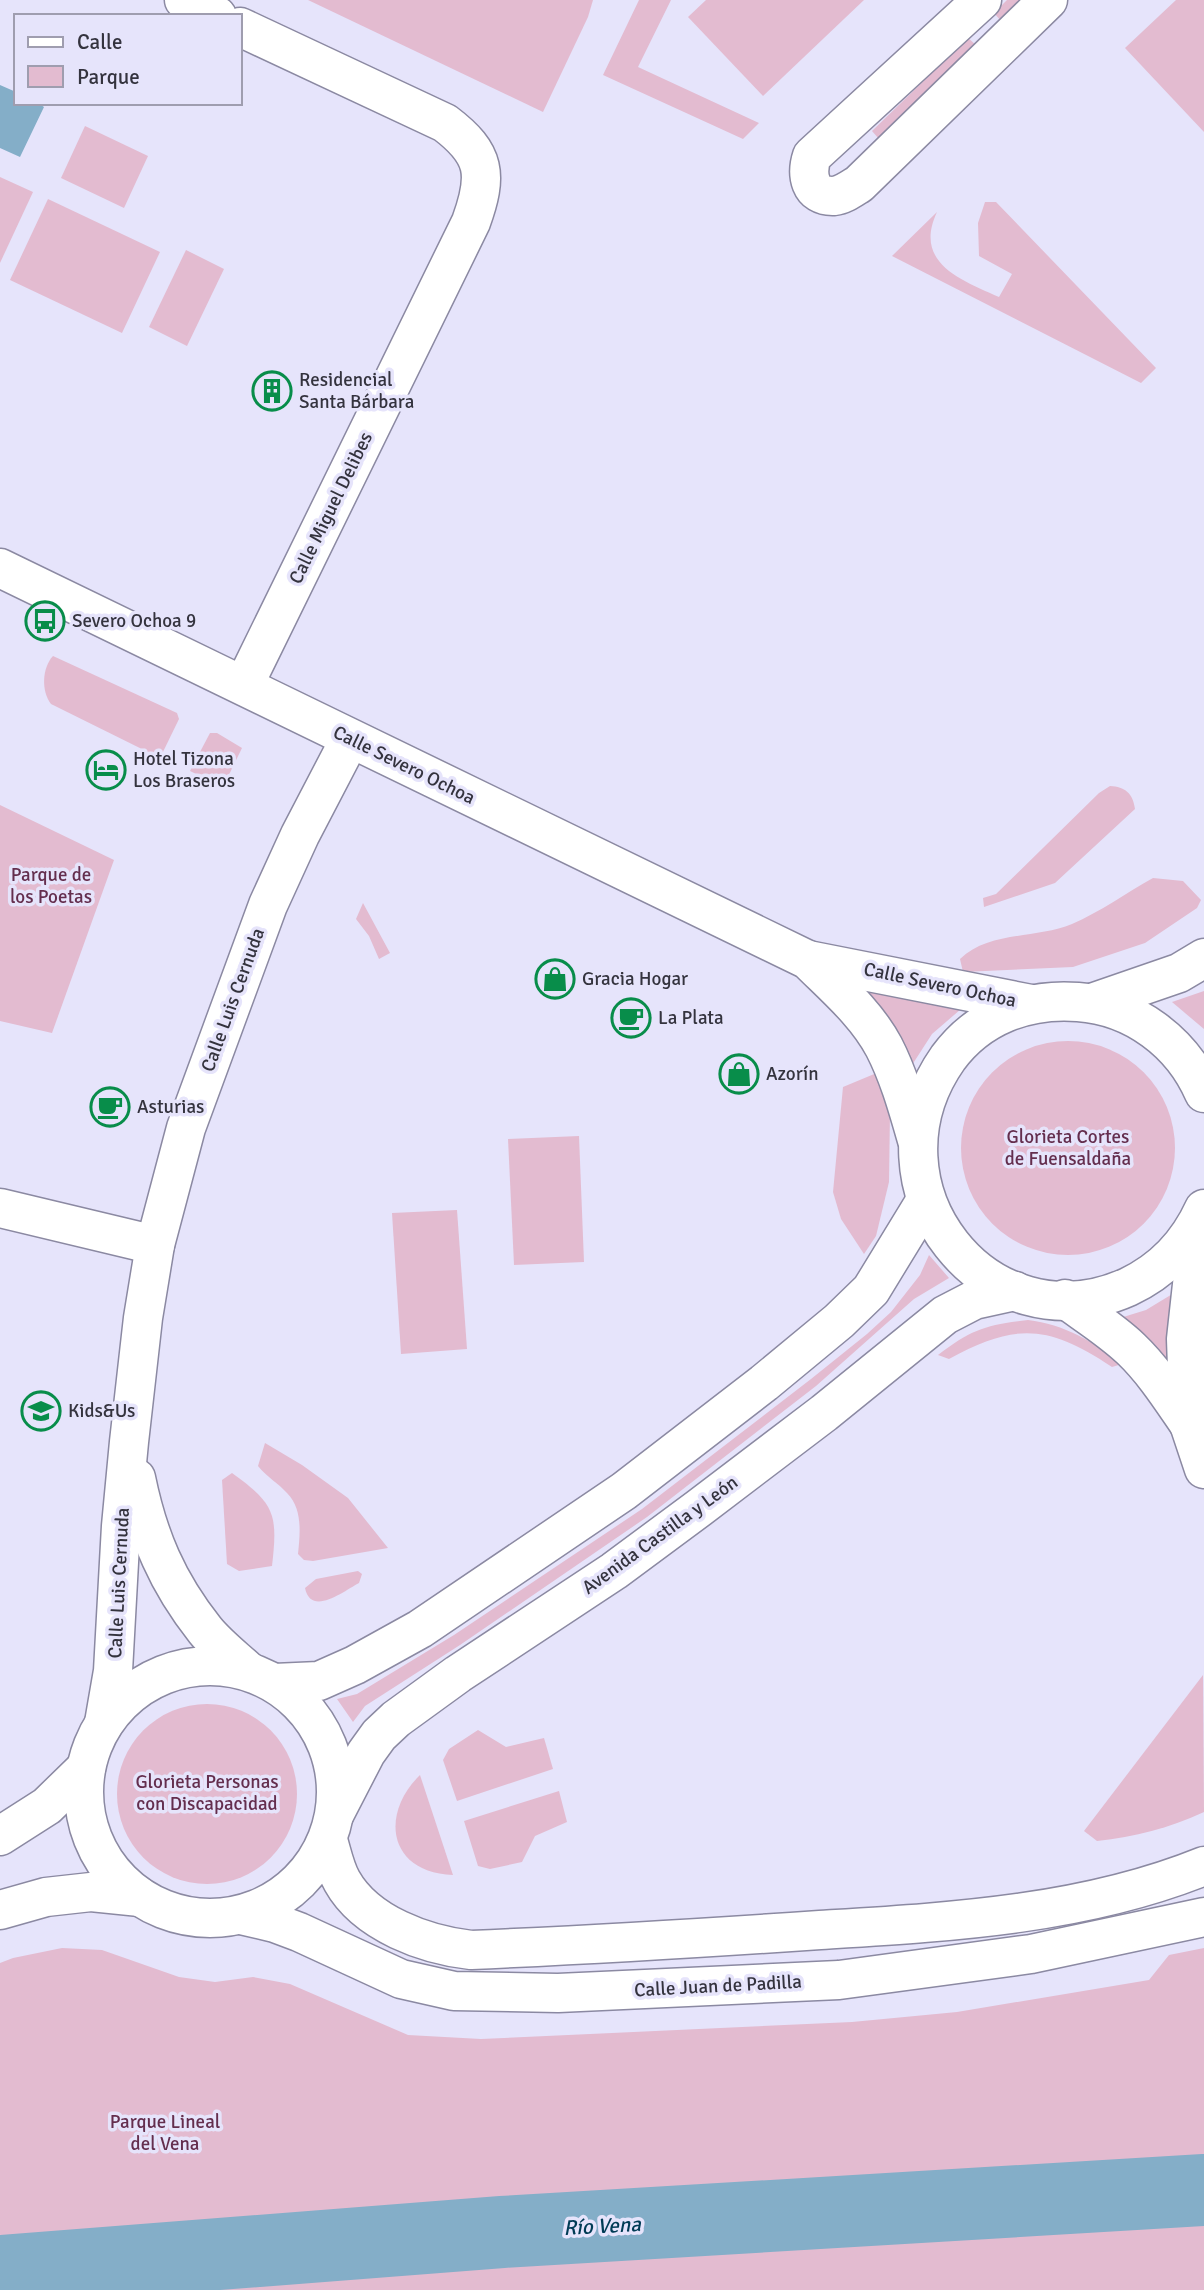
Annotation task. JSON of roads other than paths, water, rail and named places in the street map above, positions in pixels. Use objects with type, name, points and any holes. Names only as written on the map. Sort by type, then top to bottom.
[{"type":"street","points":[[184,0],[213,14]]},
{"type":"street","points":[[1002,46],[976,5],[811,156],[807,170],[808,180],[818,192],[832,196],[845,193],[859,184],[1002,46],[1048,0]]},
{"type":"street","name":"Calle Miguel Delibes","points":[[242,27],[445,123],[465,139],[475,153],[480,168],[481,185],[471,222],[244,685]]},
{"type":"street","name":"Calle Severo Ochoa","points":[[0,568],[808,960],[1031,1003]]},
{"type":"street","name":"Calle Luis Cernuda","points":[[104,1723],[113,1671],[121,1526],[129,1442],[143,1318],[155,1245],[187,1128],[268,905],[300,835],[350,739]]},
{"type":"street","points":[[1092,1003],[1179,973],[1204,958]]},
{"type":"street","name":"Calle Severo Ochoa","points":[[808,960],[857,1010],[883,1045],[900,1085],[917,1140]]},
{"type":"street","points":[[1201,1215],[1177,1251],[1148,1276],[1114,1292],[1065,1300],[1015,1291],[986,1276],[960,1255],[940,1230],[926,1200],[919,1171],[917,1140],[929,1090],[957,1047],[982,1024],[997,1015],[1031,1003],[1092,1003],[1138,1019],[1165,1038],[1187,1062],[1204,1093]]},
{"type":"street","points":[[332,1827],[317,1861],[302,1880],[264,1907],[241,1915],[206,1919],[172,1912],[140,1897],[121,1881],[105,1862],[86,1817],[86,1768],[104,1723],[121,1702],[142,1686],[167,1674],[194,1667],[221,1666],[261,1677],[319,1681],[355,1665],[420,1629],[624,1491],[839,1321],[871,1290],[926,1200]]},
{"type":"street","points":[[0,1208],[155,1245]]},
{"type":"street","points":[[1201,1215],[1186,1339],[1189,1424],[1204,1469]]},
{"type":"street","name":"Avenida Castilla y León","points":[[332,1827],[366,1753],[396,1718],[614,1571],[824,1413],[945,1315],[974,1300],[1015,1291]]},
{"type":"street","points":[[1065,1300],[1111,1331],[1132,1350],[1150,1369],[1189,1424]]},
{"type":"street","name":"Calle Luis Cernuda","points":[[129,1442],[143,1512],[153,1542],[175,1587],[206,1631],[261,1677]]},
{"type":"street","points":[[261,1677],[299,1702],[317,1725],[331,1753],[336,1783],[332,1827],[341,1881],[356,1899],[377,1916],[407,1933],[453,1948],[471,1950],[712,1938],[914,1924],[1050,1908],[1166,1881],[1204,1866]]},
{"type":"street","points":[[0,1836],[47,1806],[86,1768]]},
{"type":"street","points":[[0,1910],[46,1897],[91,1892],[140,1897]]},
{"type":"street","name":"Calle Juan de Padilla","points":[[241,1915],[299,1932],[401,1979],[454,1991],[558,1993],[839,1980],[1031,1954],[1204,1917]]},
{"type":"water","points":[[0,85],[14,91],[14,105],[44,107],[20,157],[0,148]]},
{"type":"waterway","name":"Río Vena","points":[[0,2271],[502,2232],[1204,2190]]},
{"type":"place","name":"Residencial Santa Bárbara","points":[[272,391]]},
{"type":"place","name":"Severo Ochoa 9","points":[[45,621]]},
{"type":"place","name":"Hotel Tizona Los Braseros","points":[[106,770]]},
{"type":"place","name":"Gracia Hogar","points":[[555,979]]},
{"type":"place","name":"La Plata","points":[[631,1018]]},
{"type":"place","name":"Azorín","points":[[739,1074]]},
{"type":"place","name":"Asturias","points":[[110,1107]]},
{"type":"place","name":"Kids&Us","points":[[41,1411]]},
{"type":"park label","name":"Parque de los Poetas","points":[[51,886]]},
{"type":"park label","name":"Glorieta Cortes de Fuensaldaña","points":[[1068,1148]]},
{"type":"park label","name":"Glorieta Personas con Discapacidad","points":[[207,1793]]},
{"type":"park label","name":"Parque Lineal del Vena","points":[[165,2133]]}]
